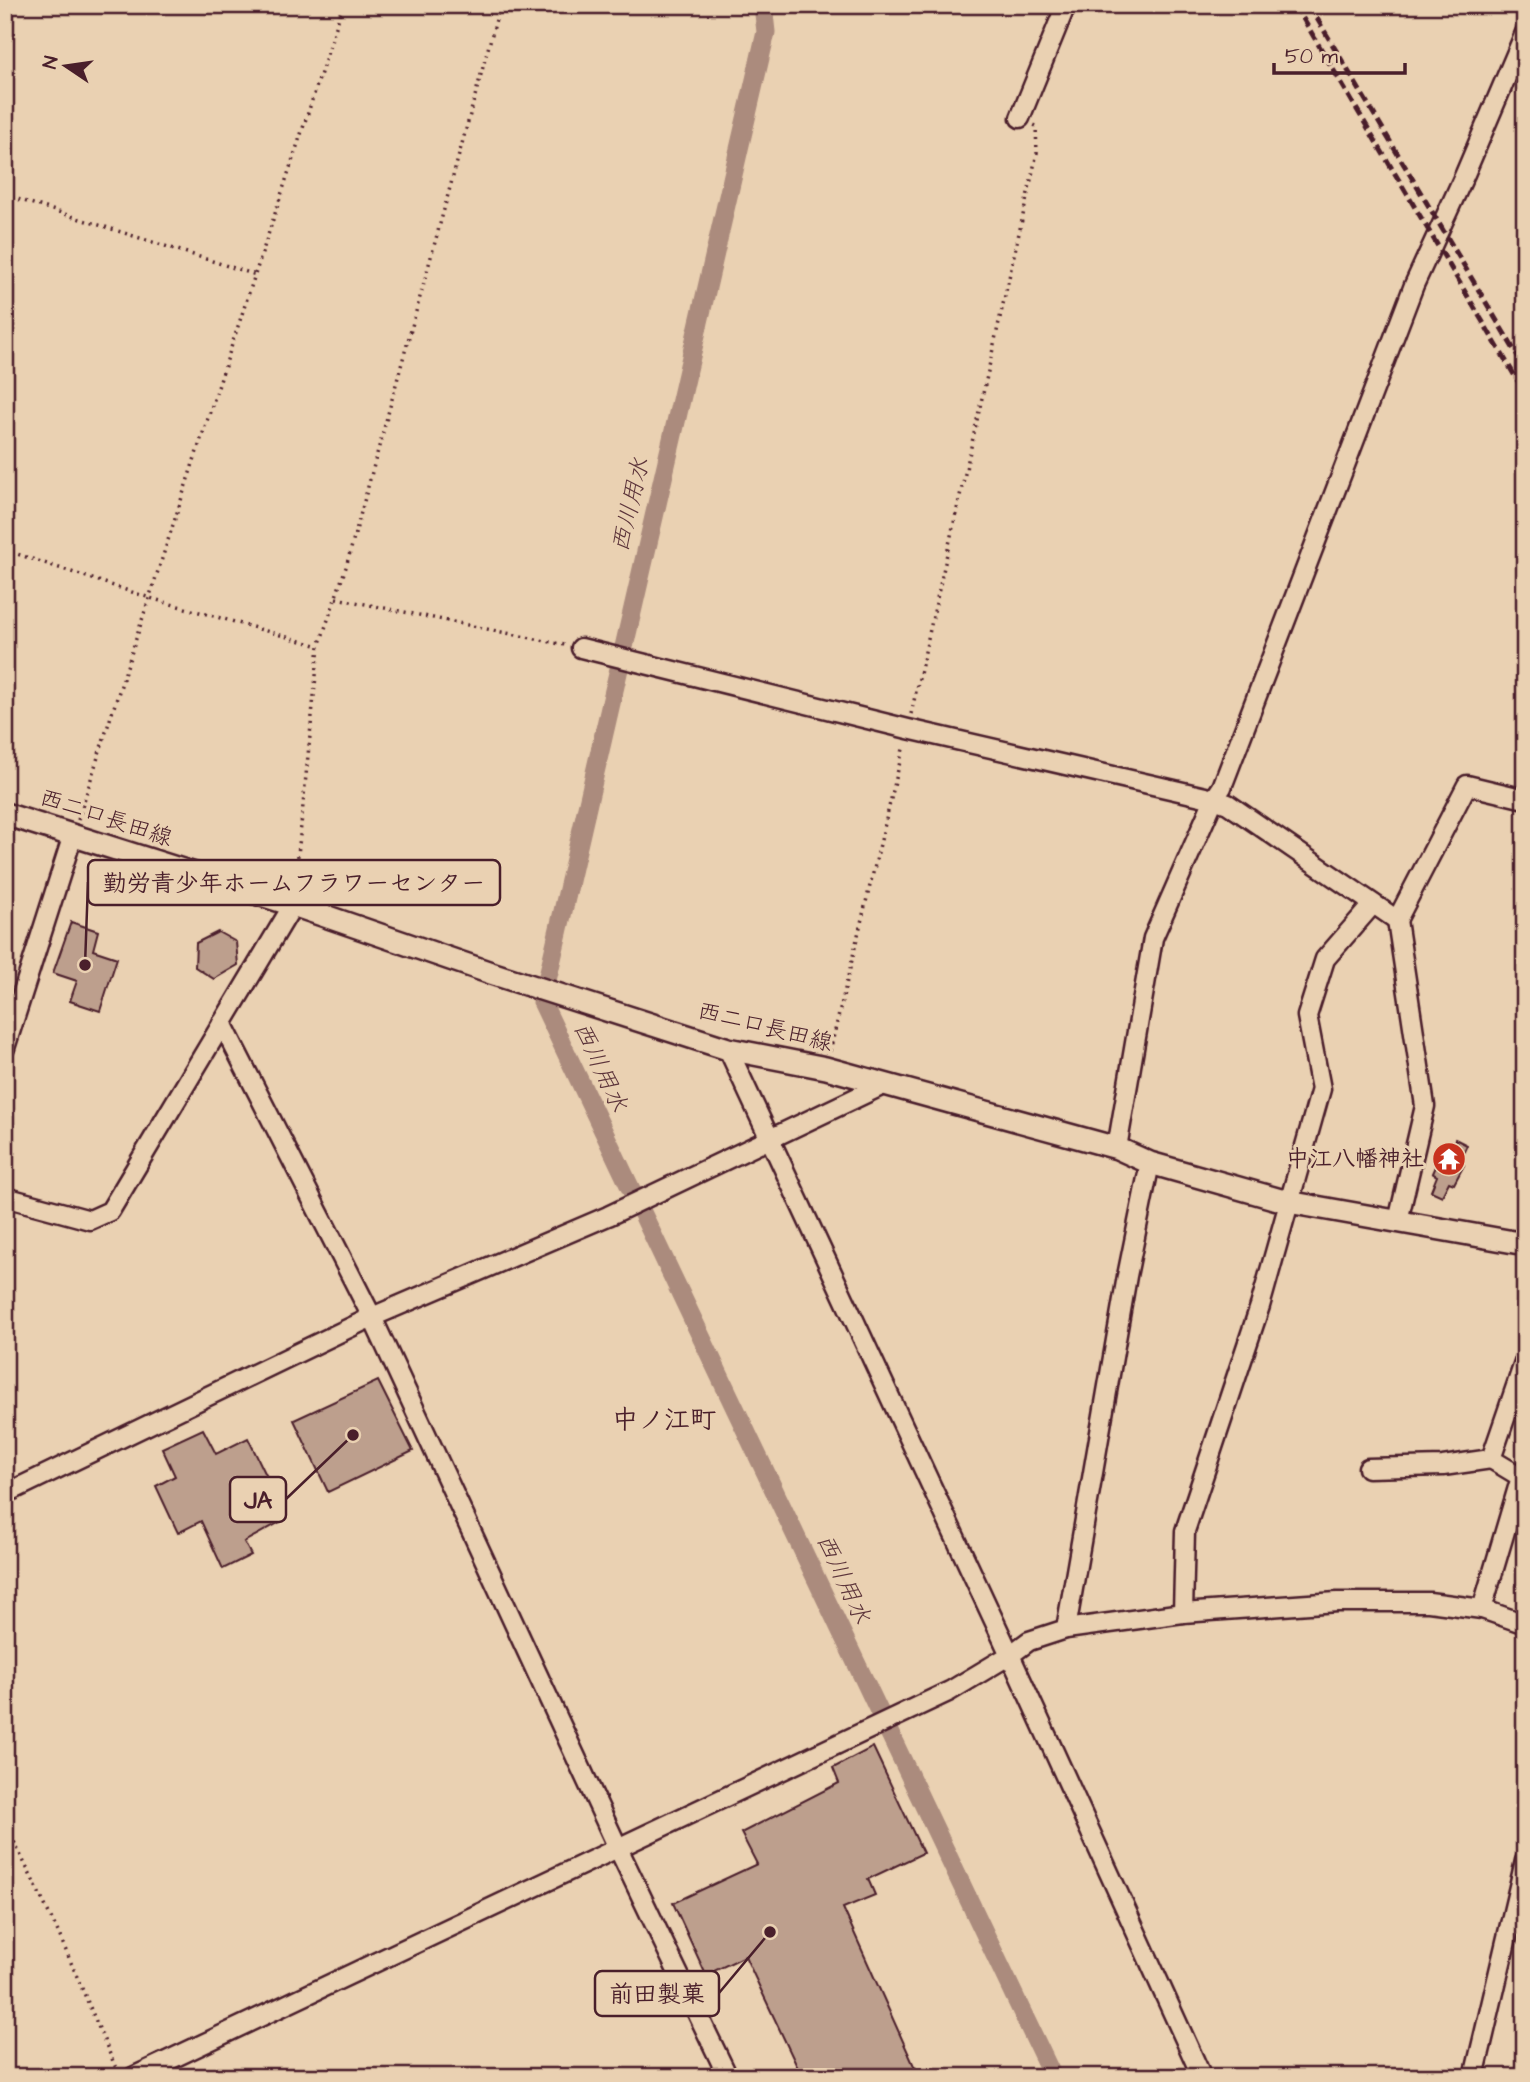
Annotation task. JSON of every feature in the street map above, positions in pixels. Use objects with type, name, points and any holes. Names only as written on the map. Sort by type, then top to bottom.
[{"type":"main road","name":"西二口長田線","points":[[5,814],[293,905],[728,1049],[826,1068],[883,1086],[1117,1148],[1150,1163],[1288,1202],[1525,1244]]},
{"type":"street","points":[[1020,118],[1066,5]]},
{"type":"street","points":[[1117,1148],[1153,938],[1214,799],[1222,787],[1415,285],[1525,33]]},
{"type":"street","points":[[580,649],[908,729],[1214,799],[1228,804],[1397,920]]},
{"type":"street","points":[[1398,1221],[1425,1106],[1397,920],[1467,785],[1525,799]]},
{"type":"street","points":[[5,1048],[73,835]]},
{"type":"street","points":[[1183,1613],[1185,1531],[1260,1306],[1321,1089],[1307,1016],[1325,959],[1373,904]]},
{"type":"street","points":[[5,1197],[90,1220],[110,1211],[293,905]]},
{"type":"street","points":[[222,1023],[372,1317],[618,1848],[728,2077]]},
{"type":"street","points":[[728,1049],[1010,1655],[1202,2077]]},
{"type":"street","points":[[5,1494],[372,1317],[608,1216],[883,1086]]},
{"type":"street","points":[[1066,1629],[1127,1276],[1150,1163]]},
{"type":"street","points":[[1492,1459],[1525,1360]]},
{"type":"street","points":[[1368,1468],[1443,1466],[1492,1459],[1521,1477],[1482,1609]]},
{"type":"street","points":[[133,2077],[950,1691],[1029,1641],[1066,1629],[1183,1613],[1337,1602],[1429,1602],[1482,1609],[1525,1624]]},
{"type":"street","points":[[1474,2077],[1525,1861]]},
{"type":"path","points":[[73,835],[343,5]]},
{"type":"path","points":[[293,905],[319,646],[346,567],[500,5]]},
{"type":"path","points":[[826,1068],[908,729],[1037,153],[1036,126],[1020,118]]},
{"type":"path","points":[[5,195],[256,275]]},
{"type":"path","points":[[5,550],[150,598],[319,646]]},
{"type":"path","points":[[335,598],[580,649]]},
{"type":"path","points":[[5,1823],[58,1932],[119,2077]]},
{"type":"building","points":[[71,922],[98,931],[93,950],[117,958],[100,1011],[70,1001],[77,981],[53,973]]},
{"type":"building","points":[[218,932],[236,942],[238,965],[214,979],[195,967],[196,943]]},
{"type":"building","name":"中江八幡神社","points":[[1455,1139],[1467,1145],[1459,1162],[1464,1165],[1454,1184],[1449,1182],[1442,1196],[1431,1191],[1437,1176],[1432,1173],[1441,1153],[1447,1156]]},
{"type":"building","points":[[378,1381],[413,1451],[328,1492],[294,1420]]},
{"type":"building","points":[[203,1429],[216,1454],[248,1438],[287,1518],[244,1542],[251,1555],[223,1569],[201,1521],[178,1533],[156,1486],[175,1476],[162,1448]]},
{"type":"building","points":[[873,1747],[923,1853],[868,1879],[875,1895],[843,1908],[919,2077],[802,2077],[745,1956],[706,1975],[673,1903],[757,1864],[741,1833],[839,1783],[833,1768]]},
{"type":"waterway","name":"西川用水","points":[[763,5],[766,32],[542,1002],[1053,2077]]},
{"type":"railway","points":[[1295,5],[1525,393]]},
{"type":"railway","points":[[1309,5],[1525,368]]},
{"type":"place","name":"勤労青少年ホームフラワーセンター","points":[[85,965]]},
{"type":"place","name":"中江八幡神社","points":[[1449,1159]]},
{"type":"place","name":"JA","points":[[353,1435]]},
{"type":"place","name":"前田製菓","points":[[770,1932]]},
{"type":"district","name":"中ノ江町","points":[[664,1420]]}]
